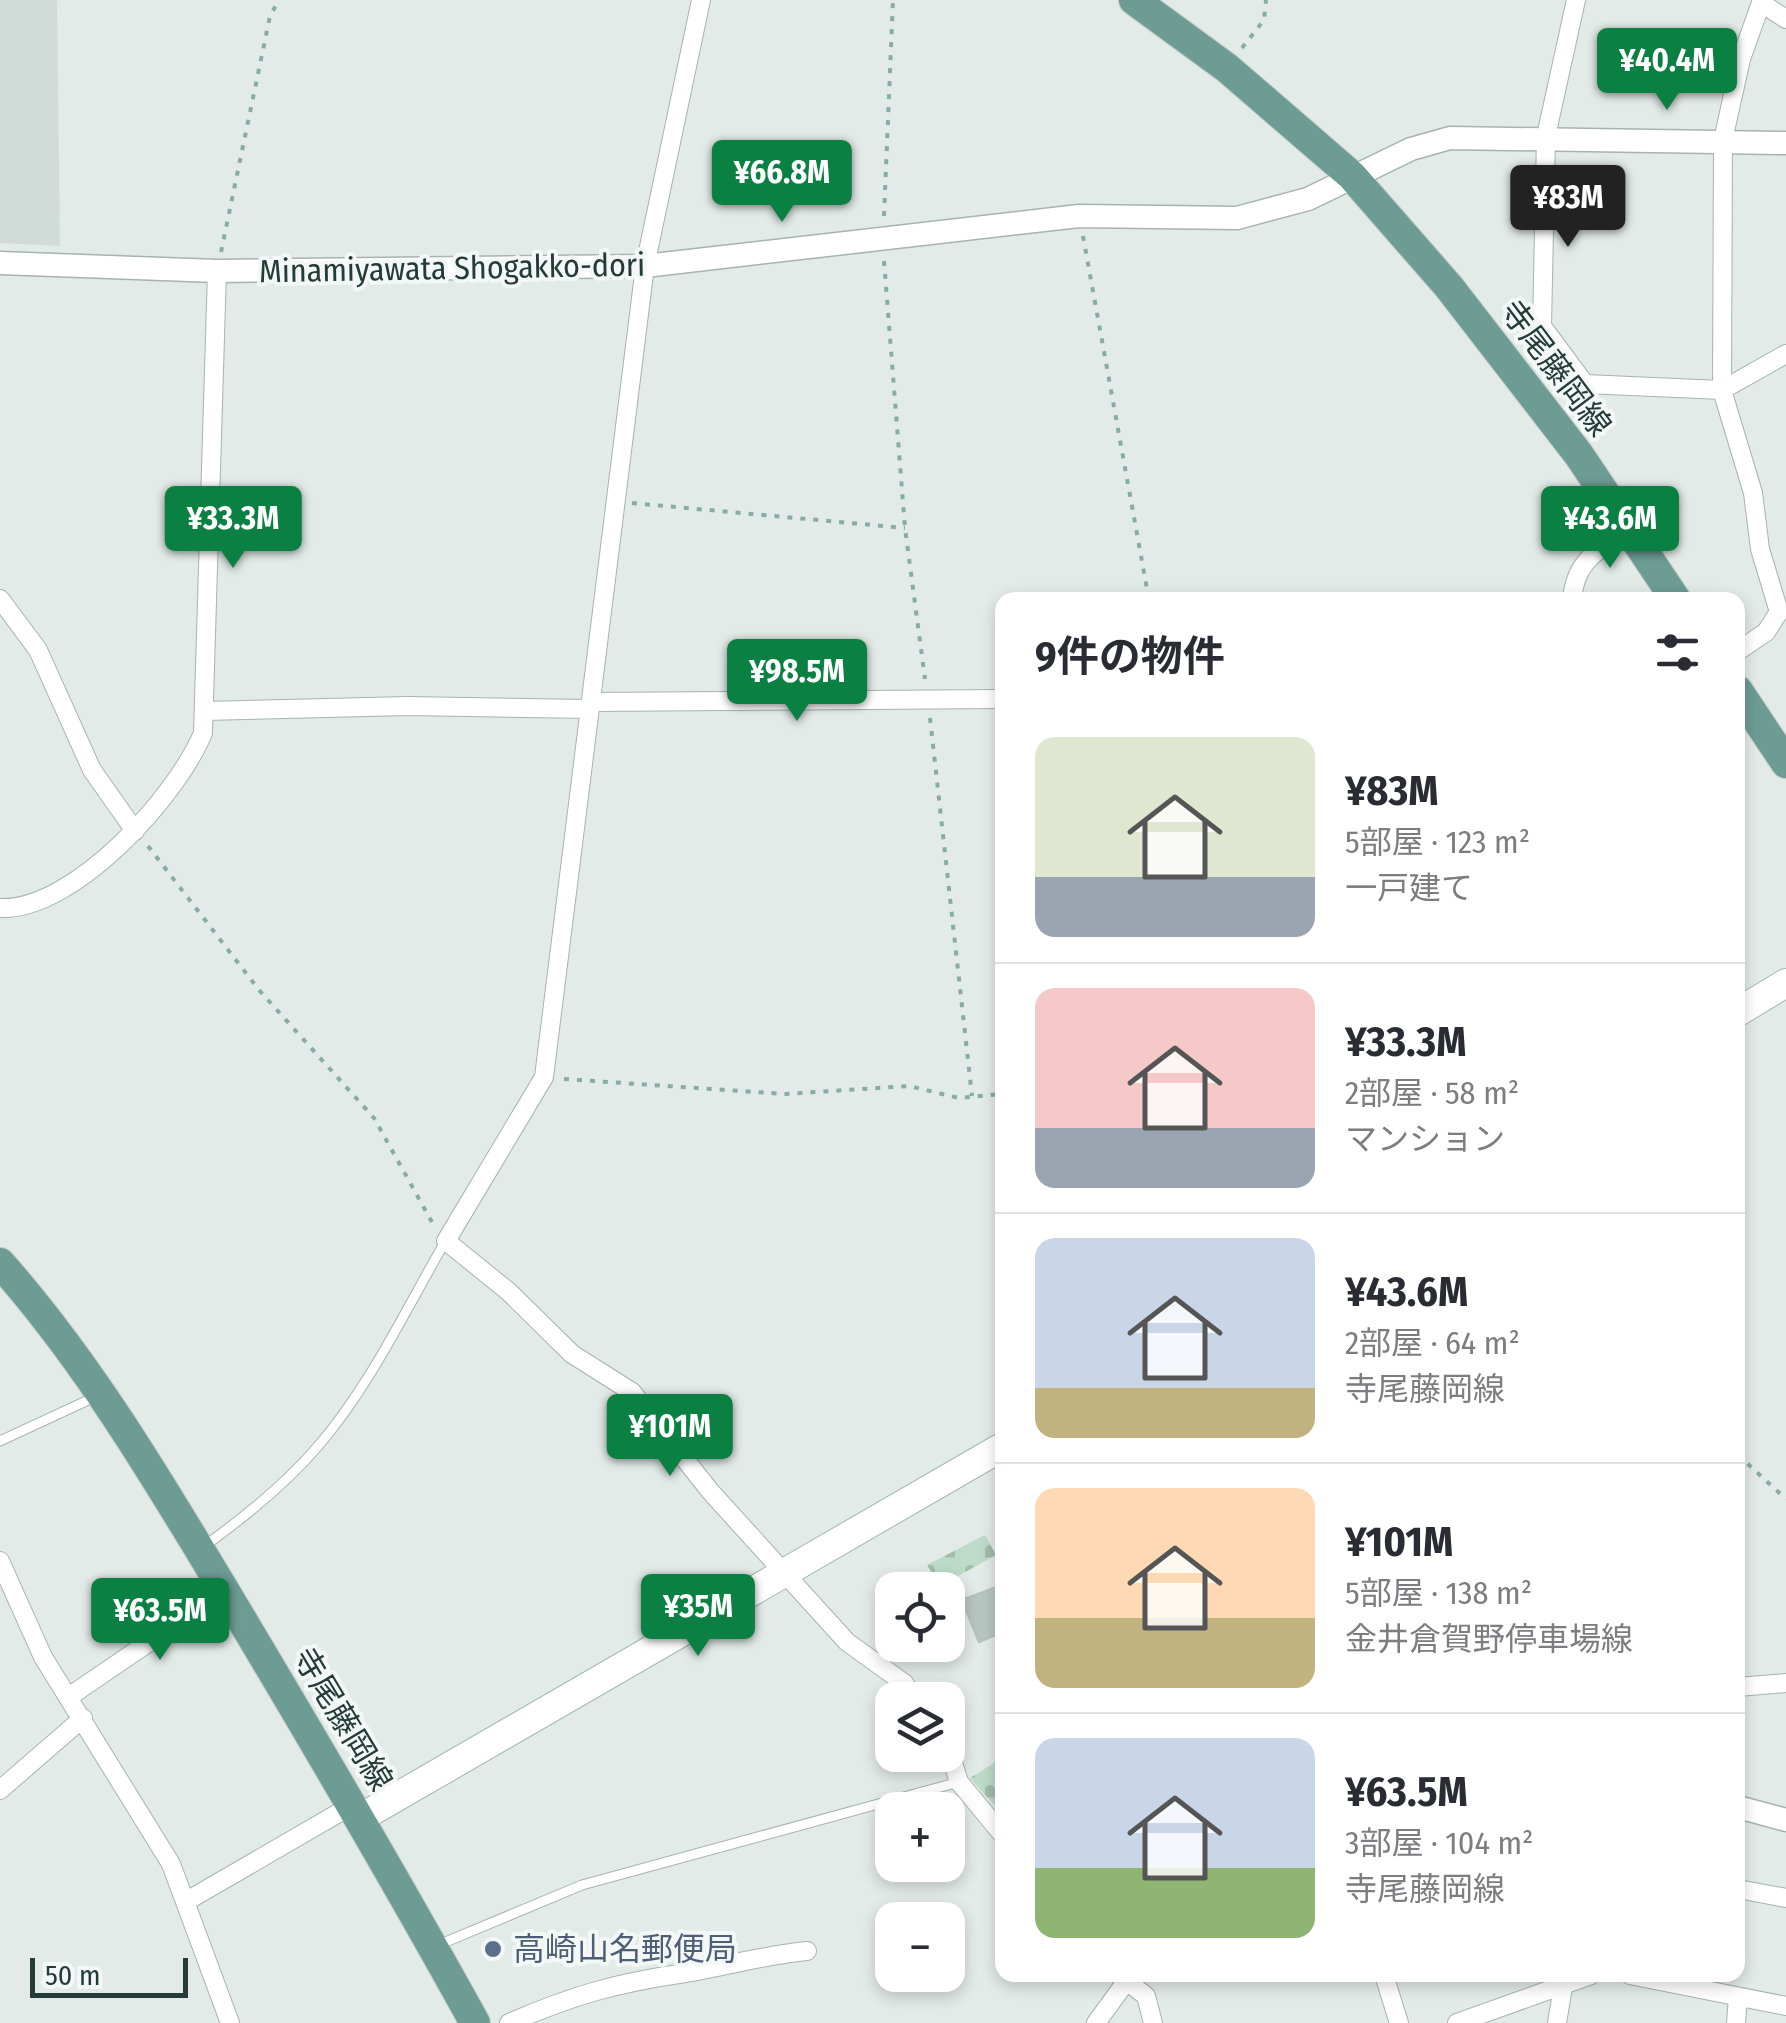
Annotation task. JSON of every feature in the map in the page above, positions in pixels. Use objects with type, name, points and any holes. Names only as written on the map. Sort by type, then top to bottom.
[{"type":"main road","name":"寺尾藤岡線","points":[[1134,0],[1227,68],[1352,176],[1449,287],[1579,455],[1671,592]]},
{"type":"main road","points":[[1745,702],[1786,763]]},
{"type":"main road","points":[[1745,1008],[1786,983]]},
{"type":"main road","name":"寺尾藤岡線","points":[[0,1263],[99,1395],[201,1549],[358,1810],[475,2023]]},
{"type":"main road","points":[[358,1810],[788,1574],[995,1450]]},
{"type":"street","points":[[702,0],[646,266],[544,1078],[446,1241],[509,1292],[572,1354],[632,1392],[710,1491],[847,1642],[903,1682]]},
{"type":"street","points":[[1576,0],[1546,136],[1542,326],[1585,384],[1722,390],[1786,354]]},
{"type":"street","points":[[1745,646],[1766,632],[1780,612],[1760,550],[1754,493],[1722,390],[1724,140],[1741,59],[1761,2],[1786,19]]},
{"type":"street","name":"Minamiyawata Shogakko-dori","points":[[0,263],[217,271],[646,266],[1079,216],[1237,218],[1292,205],[1411,149],[1450,138],[1546,136],[1786,143]]},
{"type":"street","points":[[0,908],[68,886],[135,831],[189,766],[203,733],[217,271]]},
{"type":"street","points":[[1574,592],[1582,563],[1600,547],[1630,532]]},
{"type":"street","points":[[0,599],[38,650],[92,770],[135,831]]},
{"type":"street","points":[[205,711],[995,699]]},
{"type":"street","points":[[0,1561],[44,1657],[171,1864],[230,2023]]},
{"type":"street","points":[[70,1696],[224,1591]]},
{"type":"street","points":[[1745,1687],[1786,1684]]},
{"type":"street","points":[[0,1790],[83,1718]]},
{"type":"street","points":[[955,1772],[958,1782],[995,1826]]},
{"type":"street","points":[[1745,1809],[1786,1820]]},
{"type":"street","points":[[185,1902],[358,1810]]},
{"type":"street","points":[[1745,1890],[1786,1898]]},
{"type":"street","points":[[509,2023],[579,1993],[643,1976],[806,1951]]},
{"type":"street","points":[[1096,2023],[1122,1982]]},
{"type":"street","points":[[1131,1982],[1146,1996],[1153,2023]]},
{"type":"street","points":[[1386,1982],[1398,2023]]},
{"type":"street","points":[[1458,2023],[1575,1982]]},
{"type":"street","points":[[1684,1982],[1786,2006]]},
{"type":"street","points":[[1557,2023],[1563,1988]]},
{"type":"street","points":[[1736,2023],[1738,1997]]},
{"type":"lane","points":[[201,1549],[247,1516],[322,1443],[352,1402],[446,1241]]},
{"type":"lane","points":[[0,1441],[99,1395]]},
{"type":"lane","points":[[433,1947],[582,1885],[958,1782]]},
{"type":"path","points":[[217,271],[270,16],[279,0]]},
{"type":"path","points":[[893,0],[883,241],[904,528],[928,700],[972,1096]]},
{"type":"path","points":[[1227,68],[1264,20],[1266,0]]},
{"type":"path","points":[[1079,216],[1148,592]]},
{"type":"path","points":[[617,501],[904,528]]},
{"type":"path","points":[[135,831],[259,990],[374,1118],[424,1211],[446,1241]]},
{"type":"path","points":[[544,1078],[785,1094],[909,1086],[959,1098],[995,1094]]},
{"type":"path","points":[[1745,1461],[1786,1498]]},
{"type":"shaded area","points":[[0,0],[57,0],[60,246],[0,243]]},
{"type":"green space","points":[[985,1535],[995,1553],[965,1572],[931,1572],[927,1565]]},
{"type":"green space","points":[[995,1762],[995,1806],[970,1778]]},
{"type":"building","points":[[995,1588],[995,1635],[979,1642],[965,1599]]},
{"type":"place","name":"高崎山名郵便局","points":[[493,1949]]}]
